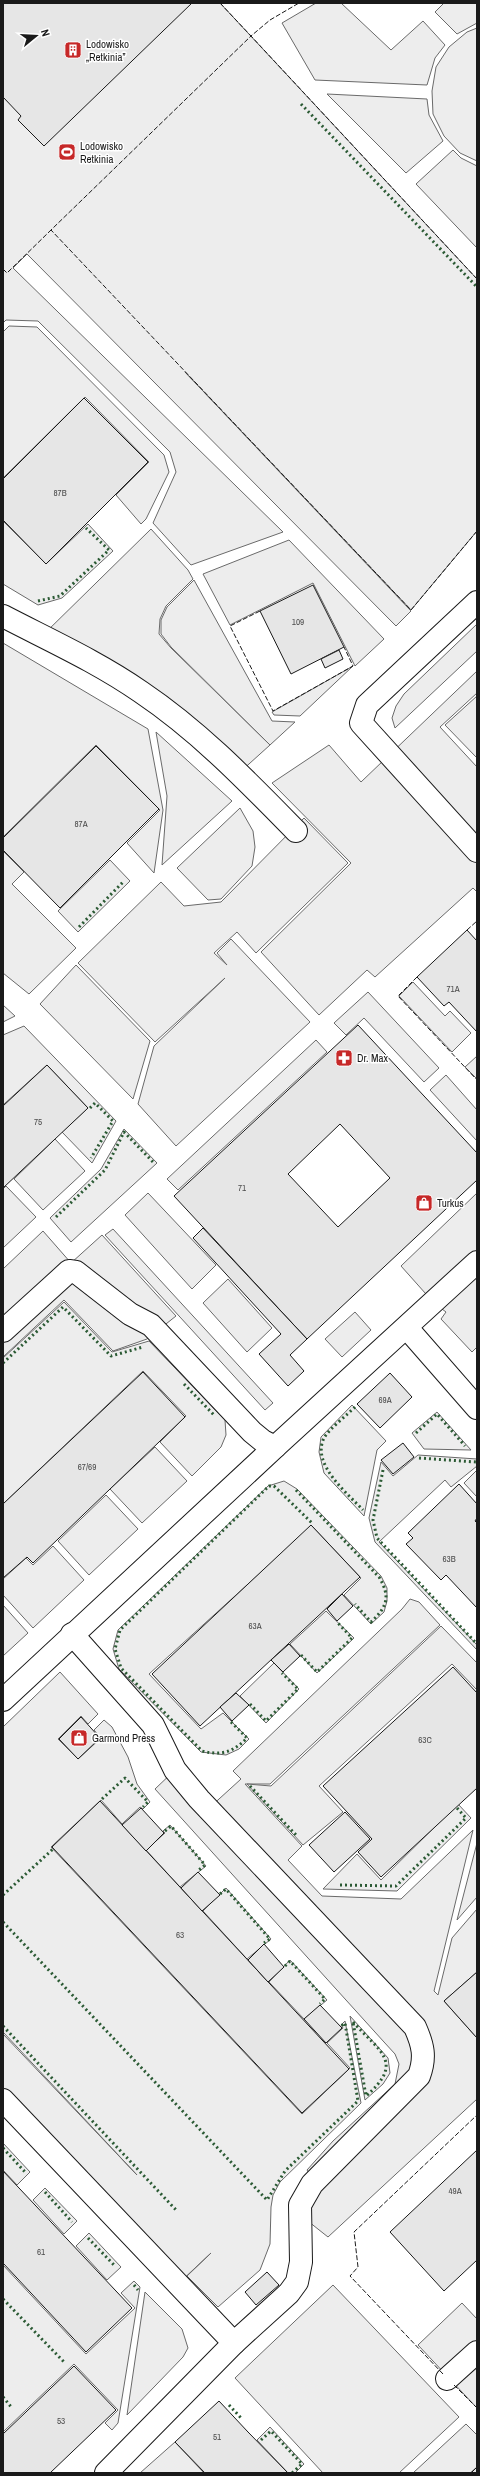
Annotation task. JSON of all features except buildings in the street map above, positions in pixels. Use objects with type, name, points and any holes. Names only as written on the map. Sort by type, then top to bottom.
[{"type":"lane","points":[[477,602],[367,705],[361,723],[477,851]]},
{"type":"lane","points":[[3,616],[70,649],[159,704],[207,742],[296,831]]},
{"type":"lane","points":[[3,1700],[72,1634],[340,1386],[407,1328],[477,1262]]},
{"type":"lane","points":[[3,1331],[69,1271],[76,1272],[130,1314],[151,1325],[252,1432],[263,1441],[275,1447]]},
{"type":"lane","points":[[407,1328],[477,1408]]},
{"type":"lane","points":[[72,1634],[153,1725],[175,1770],[199,1799],[415,2027],[423,2046],[424,2062],[419,2076],[314,2181],[300,2205],[301,2262],[297,2282],[289,2293],[234,2343],[106,2473]]},
{"type":"lane","points":[[3,2100],[234,2343]]},
{"type":"lane","points":[[448,2379],[477,2352]]},
{"type":"shaded area","points":[[3,3],[220,3],[477,279],[477,531],[411,610],[185,372],[411,611],[396,626],[27,254],[13,268],[283,532],[191,565],[153,523],[176,472],[170,452],[38,321],[6,320],[3,323]]},
{"type":"shaded area","points":[[316,3],[341,3],[391,50],[423,21],[445,45],[435,58],[427,85],[315,80],[282,23]]},
{"type":"shaded area","points":[[444,3],[477,3],[477,23],[457,34],[435,12]]},
{"type":"shaded area","points":[[477,28],[477,161],[460,153],[444,136],[433,114],[432,91],[436,67],[449,47],[467,32]]},
{"type":"shaded area","points":[[327,94],[427,99],[429,115],[443,141],[406,173]]},
{"type":"shaded area","points":[[453,150],[461,158],[477,166],[477,248],[416,184]]},
{"type":"shaded area","points":[[9,326],[37,327],[164,455],[169,472],[146,519],[141,524],[116,495],[149,462],[85,397],[3,478],[3,332]]},
{"type":"shaded area","points":[[3,521],[46,564],[88,524],[113,551],[62,598],[38,605],[3,584]]},
{"type":"shaded area","points":[[151,529],[188,570],[193,579],[166,606],[160,619],[159,634],[171,648],[270,745],[239,773],[42,636]]},
{"type":"shaded area","points":[[289,540],[384,639],[355,666],[313,583],[230,625],[203,574]]},
{"type":"shaded area","points":[[194,580],[272,721],[295,722],[270,745],[171,647],[161,634],[161,620],[167,607]]},
{"type":"shaded area","points":[[477,624],[477,651],[395,728],[392,718],[396,706],[404,694]]},
{"type":"shaded area","points":[[3,643],[148,729],[163,810],[154,873],[127,843],[160,810],[96,745],[3,837]]},
{"type":"shaded area","points":[[353,666],[300,716],[274,715],[272,712]]},
{"type":"shaded area","points":[[477,671],[477,693],[440,727],[477,767],[477,892],[473,888],[375,977],[367,970],[319,1015],[261,952],[351,863],[272,783],[329,745],[361,782]]},
{"type":"shaded area","points":[[477,696],[477,758],[445,725]]},
{"type":"shaded area","points":[[156,732],[232,801],[162,865],[167,796]]},
{"type":"shaded area","points":[[240,808],[253,831],[255,847],[252,866],[221,899],[208,900],[177,868]]},
{"type":"shaded area","points":[[304,818],[348,863],[256,953],[237,932],[214,953],[227,965],[217,953],[231,939],[310,1022],[176,1146],[138,1104],[154,1046],[225,978],[155,1042],[78,963],[161,882],[184,906],[221,902]]},
{"type":"shaded area","points":[[3,851],[24,872],[12,884],[76,948],[29,994],[3,973]]},
{"type":"shaded area","points":[[110,860],[130,881],[78,932],[58,911]]},
{"type":"shaded area","points":[[76,965],[150,1041],[133,1099],[40,1004]]},
{"type":"shaded area","points":[[413,982],[445,1016],[450,1011],[471,1033],[452,1052],[399,996]]},
{"type":"shaded area","points":[[368,992],[439,1068],[424,1082],[364,1018],[346,1035],[334,1023]]},
{"type":"shaded area","points":[[3,1005],[15,1016],[3,1022]]},
{"type":"shaded area","points":[[24,1026],[116,1121],[92,1163],[62,1132],[88,1108],[47,1065],[3,1105],[3,1035]]},
{"type":"shaded area","points":[[316,1040],[327,1052],[178,1190],[167,1179]]},
{"type":"shaded area","points":[[477,1056],[477,1079],[465,1067]]},
{"type":"shaded area","points":[[446,1075],[477,1110],[477,1141],[430,1090]]},
{"type":"shaded area","points":[[124,1129],[157,1163],[71,1242],[50,1218],[101,1169]]},
{"type":"shaded area","points":[[55,1139],[85,1171],[43,1210],[14,1179]]},
{"type":"shaded area","points":[[6,1186],[36,1217],[3,1248],[3,1189]]},
{"type":"shaded area","points":[[148,1193],[216,1265],[192,1289],[125,1215]]},
{"type":"shaded area","points":[[477,1193],[477,1347],[472,1352],[441,1319],[446,1312],[434,1303],[401,1266]]},
{"type":"shaded area","points":[[113,1229],[273,1403],[265,1410],[105,1235]]},
{"type":"shaded area","points":[[43,1231],[71,1263],[102,1235],[176,1316],[147,1339],[113,1351],[64,1300],[3,1357],[3,1269]]},
{"type":"shaded area","points":[[228,1279],[272,1328],[247,1352],[203,1303]]},
{"type":"shaded area","points":[[64,1302],[112,1352],[149,1341],[225,1420],[226,1435],[221,1447],[192,1476],[160,1442],[186,1416],[143,1371],[3,1504],[3,1358]]},
{"type":"shaded area","points":[[355,1312],[371,1330],[342,1357],[325,1339]]},
{"type":"shaded area","points":[[352,1405],[386,1441],[377,1450],[364,1516],[324,1473],[319,1452],[321,1437]]},
{"type":"shaded area","points":[[437,1412],[471,1450],[424,1449],[412,1433]]},
{"type":"shaded area","points":[[155,1447],[187,1481],[142,1523],[110,1489]]},
{"type":"shaded area","points":[[418,1455],[477,1459],[477,1466],[451,1487],[445,1480],[379,1542],[477,1645],[477,1650],[375,1542],[369,1518],[381,1462],[393,1476]]},
{"type":"shaded area","points":[[477,1470],[477,1497],[464,1483]]},
{"type":"shaded area","points":[[284,1481],[297,1489],[381,1576],[387,1588],[387,1601],[384,1612],[371,1624],[344,1595],[361,1578],[312,1526],[149,1674],[201,1729],[223,1713],[249,1739],[239,1749],[226,1755],[201,1752],[119,1669],[113,1649],[118,1630],[268,1486]]},
{"type":"shaded area","points":[[106,1495],[138,1529],[89,1575],[58,1541]]},
{"type":"shaded area","points":[[53,1546],[84,1580],[33,1628],[3,1595],[3,1579],[26,1558],[33,1565]]},
{"type":"shaded area","points":[[410,1599],[419,1602],[440,1625],[270,1784],[245,1784],[302,1846],[288,1860],[322,1896],[401,1899],[473,1830],[434,1991],[438,1995],[452,1938],[477,1909],[477,1972],[444,2001],[477,2038],[477,2099],[328,2237],[299,2214],[314,2181],[307,2170],[333,2141],[395,2084],[399,2064],[395,2054],[155,1789],[175,1770],[208,1809],[241,1779],[233,1771],[402,1609]]},
{"type":"shaded area","points":[[3,1605],[28,1633],[3,1656]]},
{"type":"shaded area","points":[[326,1611],[354,1638],[317,1673],[290,1644]]},
{"type":"shaded area","points":[[441,1626],[477,1663],[477,1690],[452,1664],[319,1786],[343,1812],[303,1845],[247,1784],[271,1786]]},
{"type":"shaded area","points":[[274,1663],[299,1689],[266,1723],[240,1696]]},
{"type":"shaded area","points":[[60,1672],[98,1714],[88,1724],[81,1716],[58,1739],[78,1759],[101,1738],[94,1730],[104,1720],[112,1727],[128,1757],[137,1784],[150,1802],[143,1809],[140,1807],[122,1824],[101,1800],[51,1847],[302,2114],[350,2068],[327,2043],[343,2028],[341,2025],[345,2021],[361,2103],[280,2182],[273,2195],[271,2207],[270,2244],[260,2270],[218,2307],[187,2276],[211,2253],[178,2284],[3,2100],[3,2034],[137,2175],[3,2032],[3,1727]]},
{"type":"shaded area","points":[[458,1804],[471,1818],[397,1891],[323,1889],[357,1854],[381,1880]]},
{"type":"shaded area","points":[[170,1825],[206,1866],[180,1887],[146,1850],[165,1833],[163,1831]]},
{"type":"shaded area","points":[[477,1843],[477,1897],[457,1920]]},
{"type":"shaded area","points":[[226,1888],[271,1939],[247,1959],[203,1911]]},
{"type":"shaded area","points":[[290,1960],[327,2000],[304,2019],[269,1982]]},
{"type":"shaded area","points":[[350,2016],[388,2058],[390,2073],[383,2084],[365,2100]]},
{"type":"shaded area","points":[[3,2143],[30,2172],[17,2185],[3,2170]]},
{"type":"shaded area","points":[[45,2188],[77,2221],[64,2234],[33,2200]]},
{"type":"shaded area","points":[[89,2233],[121,2267],[107,2280],[76,2246]]},
{"type":"shaded area","points":[[3,2265],[86,2354],[135,2308],[121,2293],[134,2281],[140,2287],[118,2423],[112,2430],[105,2423],[118,2410],[74,2364],[3,2432]]},
{"type":"shaded area","points":[[333,2285],[459,2417],[399,2473],[323,2473],[235,2378]]},
{"type":"shaded area","points":[[145,2292],[182,2329],[188,2348],[183,2357],[127,2415]]},
{"type":"shaded area","points":[[462,2303],[477,2319],[477,2408],[418,2345]]},
{"type":"shaded area","points":[[466,2424],[477,2435],[477,2467],[470,2473],[413,2473]]},
{"type":"shaded area","points":[[270,2427],[304,2464],[295,2473],[288,2473],[257,2440]]},
{"type":"shaded area","points":[[175,2442],[204,2473],[140,2473]]},
{"type":"hedge","points":[[301,104],[477,287]]},
{"type":"hedge","points":[[38,601],[60,596],[109,550],[86,528]]},
{"type":"hedge","points":[[79,927],[124,881]]},
{"type":"hedge","points":[[90,1108],[95,1103],[113,1121],[91,1158]]},
{"type":"hedge","points":[[56,1217],[105,1170],[124,1132],[154,1163]]},
{"type":"hedge","points":[[3,1363],[63,1307],[111,1356],[143,1347]]},
{"type":"hedge","points":[[184,1384],[214,1415]]},
{"type":"hedge","points":[[355,1407],[326,1434],[321,1448],[322,1458],[326,1468],[340,1487],[363,1510]]},
{"type":"hedge","points":[[416,1433],[437,1414],[465,1446]]},
{"type":"hedge","points":[[419,1458],[476,1462]]},
{"type":"hedge","points":[[383,1470],[373,1520],[377,1538],[477,1644]]},
{"type":"hedge","points":[[231,1722],[247,1738],[237,1747],[227,1752],[216,1753],[202,1751],[121,1668],[115,1649],[120,1630],[269,1486],[274,1486],[312,1523]]},
{"type":"hedge","points":[[296,1490],[379,1577],[383,1584],[386,1601],[381,1611],[371,1622],[355,1604]]},
{"type":"hedge","points":[[301,1655],[317,1672],[352,1638],[337,1622]]},
{"type":"hedge","points":[[250,1704],[266,1721],[298,1689],[282,1673]]},
{"type":"hedge","points":[[102,1799],[125,1778],[148,1802],[143,1807]]},
{"type":"hedge","points":[[250,1786],[296,1835]]},
{"type":"hedge","points":[[340,1885],[396,1886],[466,1818],[457,1808]]},
{"type":"hedge","points":[[165,1831],[171,1826],[205,1865],[199,1870]]},
{"type":"hedge","points":[[3,1895],[53,1849]]},
{"type":"hedge","points":[[220,1894],[226,1889],[270,1939],[264,1943]]},
{"type":"hedge","points":[[3,1922],[267,2200],[285,2171],[358,2101],[345,2023],[341,2026]]},
{"type":"hedge","points":[[285,1966],[290,1961],[325,1999],[320,2004]]},
{"type":"hedge","points":[[353,2022],[379,2050],[384,2058],[386,2066],[384,2074],[378,2084],[366,2096],[353,2022]]},
{"type":"hedge","points":[[3,2026],[177,2211]]},
{"type":"hedge","points":[[3,2148],[25,2172]]},
{"type":"hedge","points":[[45,2192],[72,2222]]},
{"type":"hedge","points":[[88,2238],[115,2266]]},
{"type":"hedge","points":[[134,2285],[138,2290]]},
{"type":"hedge","points":[[3,2299],[65,2363]]},
{"type":"hedge","points":[[3,2397],[12,2408]]},
{"type":"hedge","points":[[229,2405],[242,2419]]},
{"type":"hedge","points":[[261,2440],[271,2431],[302,2464],[292,2473]]},
{"type":"fence","points":[[220,3],[251,36],[270,20],[299,3]]},
{"type":"fence","points":[[477,279],[251,36],[51,230],[411,610],[477,531]]},
{"type":"fence","points":[[3,269],[7,273],[51,230]]},
{"type":"fence","points":[[260,611],[230,626],[273,711],[353,666],[344,647]]},
{"type":"fence","points":[[467,930],[477,921]]},
{"type":"fence","points":[[417,977],[398,996],[477,1080]]},
{"type":"fence","points":[[443,2374],[350,2276],[358,2267],[354,2232],[477,2115]]},
{"type":"fence","points":[[454,2385],[477,2408]]},
{"type":"place","name":"Lodowisko „Retkinia”","points":[[73,50]]},
{"type":"place","name":"Lodowisko Retkinia","points":[[67,152]]},
{"type":"place","name":"Dr. Max","points":[[344,1058]]},
{"type":"place","name":"Turkus","points":[[424,1203]]},
{"type":"place","name":"Garmond Press","points":[[79,1738]]}]
